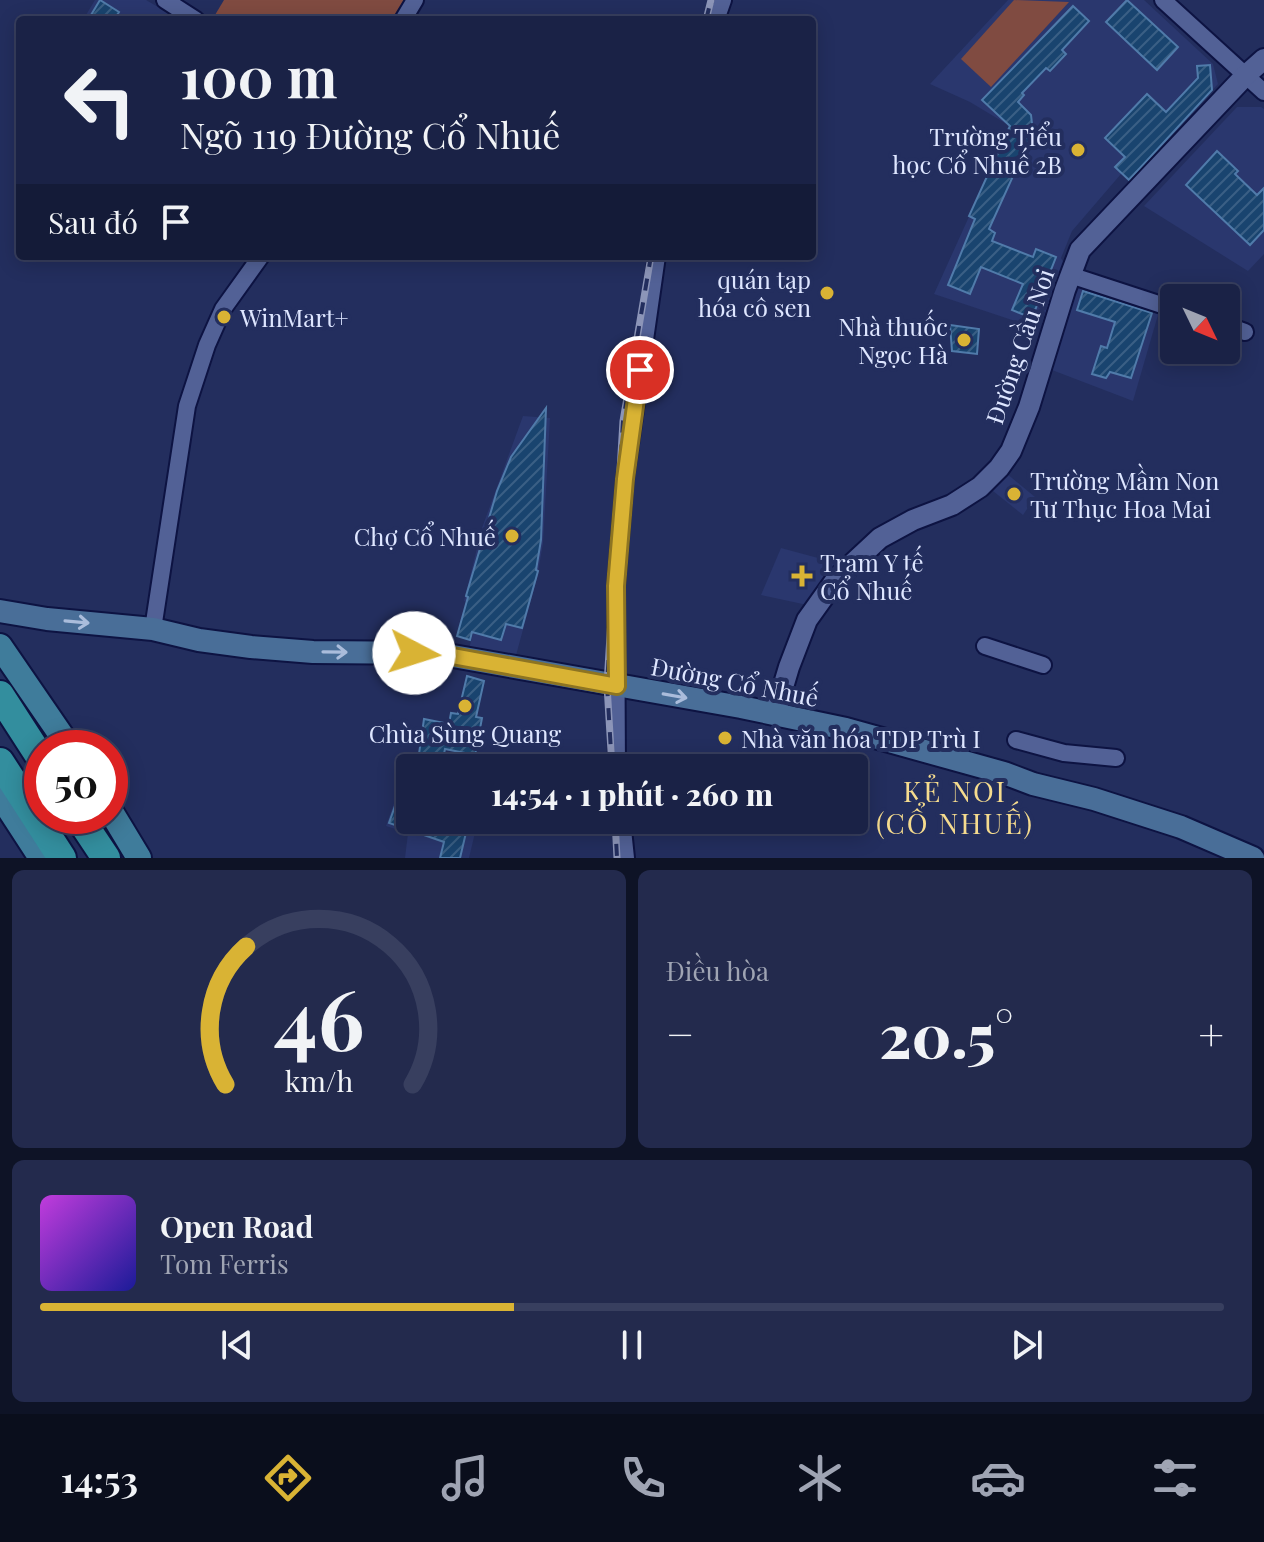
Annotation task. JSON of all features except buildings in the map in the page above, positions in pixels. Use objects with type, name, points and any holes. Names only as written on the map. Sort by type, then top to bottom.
[{"type":"highway","points":[[0,695],[24,732]]},
{"type":"highway","points":[[0,762],[62,858]]},
{"type":"highway","points":[[90,834],[106,858]]},
{"type":"main road","name":"Đường Cổ Nhuế","points":[[0,611],[47,619],[153,629],[199,640],[251,647],[313,652],[436,653],[775,714],[846,729],[1094,799],[1181,827],[1253,858]]},
{"type":"main road","points":[[0,646],[58,730]]},
{"type":"main road","points":[[0,677],[37,730]]},
{"type":"main road","points":[[0,795],[41,858]]},
{"type":"main road","points":[[122,834],[139,858]]},
{"type":"street","points":[[165,0],[190,16]]},
{"type":"street","points":[[1163,0],[1264,92]]},
{"type":"street","name":"Đường Cầu Noi","points":[[775,714],[807,620],[837,578],[880,538],[913,520],[952,505],[980,487],[1011,451],[1029,407],[1080,250],[1264,59]]},
{"type":"street","points":[[153,629],[187,406],[207,345],[223,309],[258,260]]},
{"type":"street","points":[[617,754],[616,586],[624,494],[656,260]]},
{"type":"street","points":[[1070,275],[1160,304]]},
{"type":"street","points":[[1240,330],[1245,332]]},
{"type":"street","points":[[985,646],[1043,665]]},
{"type":"street","points":[[1016,740],[1064,753],[1116,758]]},
{"type":"street","points":[[623,834],[626,858]]},
{"type":"shaded area","points":[[95,0],[146,0],[173,16],[85,16]]},
{"type":"shaded area","points":[[224,0],[407,0],[397,16],[214,16]]},
{"type":"shaded area","name":"Trường Tiểu học Cổ Nhuế 2B","points":[[1008,0],[1144,0],[1213,64],[1218,84],[1129,180],[1121,174],[1072,231],[1061,258],[1065,265],[1039,329],[934,294],[1010,126],[970,102],[930,84]]},
{"type":"shaded area","points":[[1014,0],[1069,2],[991,87],[961,59]]},
{"type":"shaded area","points":[[1237,107],[1264,109],[1264,254],[1248,271],[1144,206]]},
{"type":"shaded area","points":[[1079,282],[1160,308],[1133,401],[1052,370]]},
{"type":"shaded area","name":"Chợ Cổ Nhuế","points":[[523,416],[550,418],[543,543],[515,659],[469,649],[480,606],[464,601],[482,528]]},
{"type":"shaded area","name":"Trường Mầm Non Tư Thục Hoa Mai","points":[[1006,473],[1035,497],[1023,515],[993,491]]},
{"type":"shaded area","name":"Trạm Y tế Cổ Nhuế","points":[[781,548],[844,565],[812,606],[761,595]]},
{"type":"shaded area","points":[[396,798],[396,829],[386,826]]},
{"type":"shaded area","points":[[408,834],[475,834],[469,858],[405,858]]},
{"type":"railway","points":[[707,16],[711,0]]},
{"type":"railway","points":[[611,754],[607,685],[623,421],[650,260]]},
{"type":"railway","points":[[616,834],[617,858]]},
{"type":"place","name":"Trường Tiểu học Cổ Nhuế 2B","points":[[1078,150]]},
{"type":"place","name":"quán tạp hóa cô sen","points":[[827,293]]},
{"type":"place","name":"WinMart+","points":[[224,317]]},
{"type":"place","name":"Nhà thuốc Ngọc Hà","points":[[964,340]]},
{"type":"place","name":"Trường Mầm Non Tư Thục Hoa Mai","points":[[1014,494]]},
{"type":"place","name":"Chợ Cổ Nhuế","points":[[512,536]]},
{"type":"place","name":"Trạm Y tế Cổ Nhuế","points":[[802,576]]},
{"type":"place","name":"Chùa Sùng Quang","points":[[465,706]]},
{"type":"place","name":"Nhà văn hóa TDP Trù I","points":[[725,738]]},
{"type":"district","name":"KẺ NOI (CỔ NHUẾ)","points":[[955,806]]},
{"type":"route","points":[[414,653],[436,653],[617,686],[616,586],[625,479],[640,370]]}]
